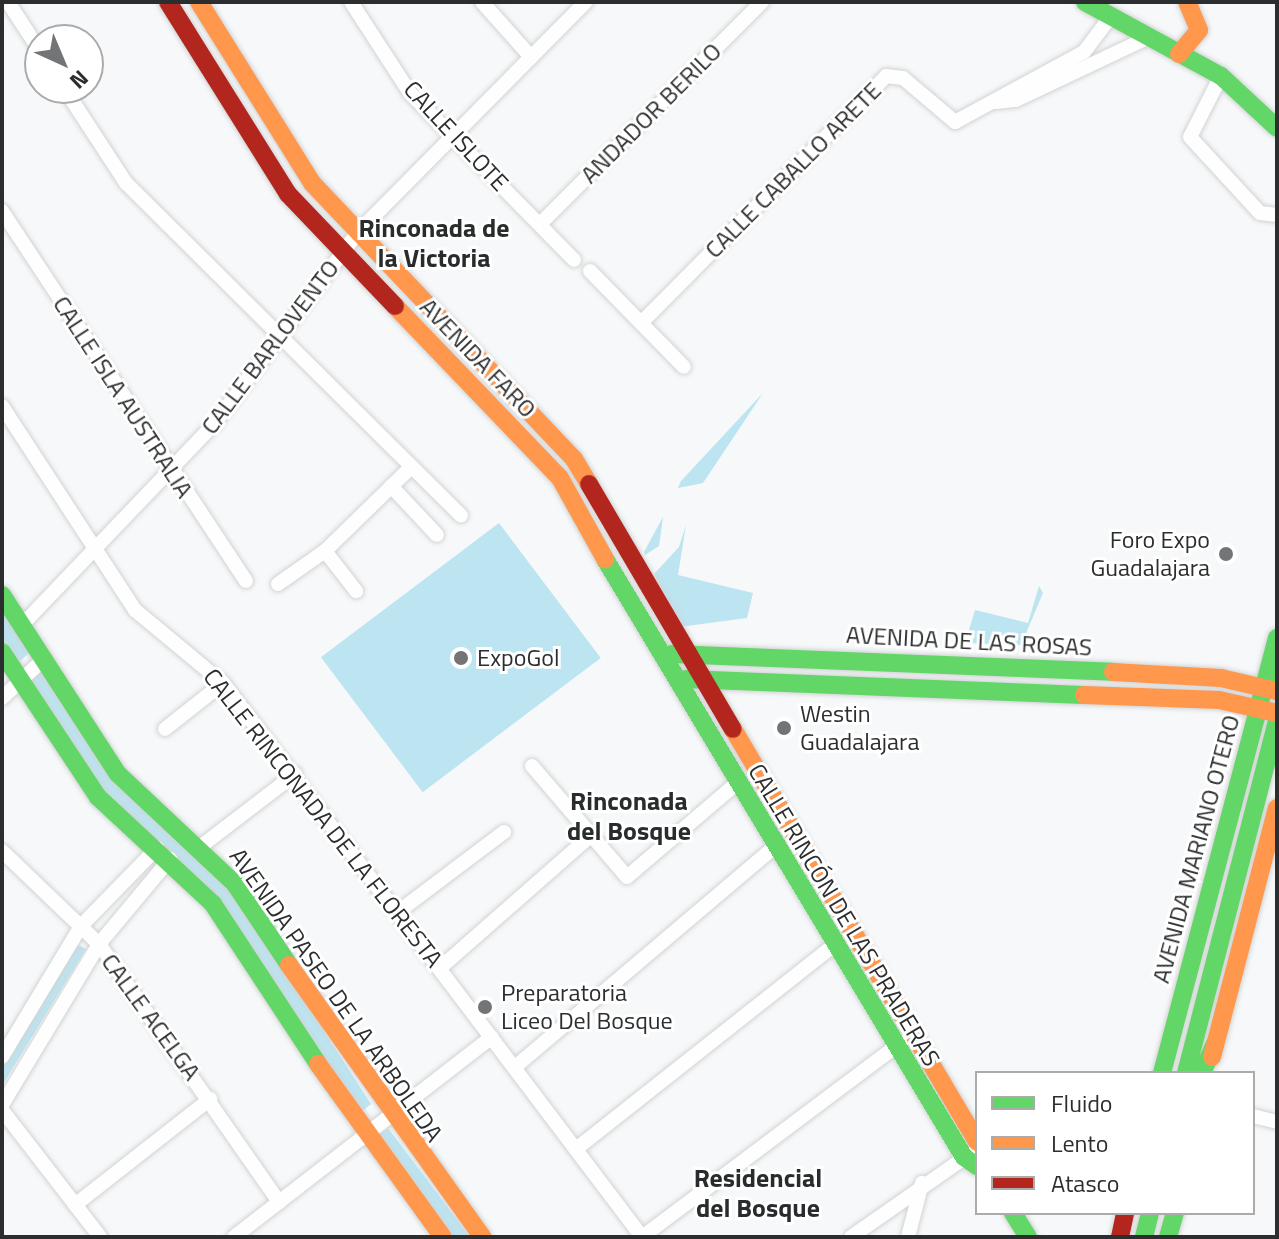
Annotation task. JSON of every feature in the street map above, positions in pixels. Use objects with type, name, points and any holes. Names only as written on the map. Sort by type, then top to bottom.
[{"type":"street","points":[[8,2],[24,26]]},
{"type":"street","name":"AVENIDA FARO","points":[[168,2],[288,194],[560,478],[675,685]]},
{"type":"street","name":"AVENIDA FARO","points":[[199,2],[305,172],[574,459],[695,674]]},
{"type":"street","name":"CALLE ISLOTE","points":[[351,2],[410,93],[574,260]]},
{"type":"street","points":[[482,2],[531,57]]},
{"type":"street","name":"CALLE BARLOVENTO","points":[[22,625],[172,472],[358,232],[586,2]]},
{"type":"street","name":"ANDADOR BERILO","points":[[540,224],[762,2]]},
{"type":"street","points":[[1085,2],[1109,19],[1221,76],[1277,128]]},
{"type":"street","points":[[1179,54],[1199,30],[1187,2]]},
{"type":"street","name":"CALLE CABALLO ARETE","points":[[641,323],[886,76],[903,78],[950,121],[996,102],[1084,52],[1109,19]]},
{"type":"street","name":"CALLE CABALLO ARETE","points":[[996,102],[1016,100],[1147,38]]},
{"type":"street","points":[[1221,76],[1190,137],[1260,213],[1277,215]]},
{"type":"street","points":[[74,104],[126,183],[278,339],[461,516]]},
{"type":"street","name":"CALLE ISLA AUSTRALIA","points":[[2,211],[246,581]]},
{"type":"street","points":[[590,271],[684,367]]},
{"type":"street","name":"CALLE RINCONADA DE LA FLORESTA","points":[[2,406],[95,550],[160,637],[223,683],[295,774],[642,1237]]},
{"type":"street","points":[[278,584],[325,551],[410,468]]},
{"type":"street","points":[[391,486],[437,535]]},
{"type":"street","points":[[325,551],[356,591]]},
{"type":"street","name":"AVENIDA PASEO DE LA ARBOLEDA","points":[[2,595],[118,774],[200,847],[235,884],[390,1116],[482,1237]]},
{"type":"street","name":"AVENIDA MARIANO OTERO","points":[[1163,1071],[1268,710],[1277,638]]},
{"type":"street","points":[[661,660],[681,649]]},
{"type":"street","name":"AVENIDA DE LAS ROSAS","points":[[681,649],[1221,678],[1270,690]]},
{"type":"street","name":"AVENIDA PASEO DE LA ARBOLEDA","points":[[2,652],[98,797],[164,853],[213,904],[365,1135],[443,1237]]},
{"type":"street","points":[[762,679],[813,658]]},
{"type":"street","points":[[2,698],[44,659]]},
{"type":"street","points":[[675,685],[695,674]]},
{"type":"street","name":"AVENIDA DE LAS ROSAS","points":[[695,674],[1219,700],[1268,710]]},
{"type":"street","name":"CALLE RINCÓN DE LAS PRADERAS","points":[[695,674],[973,1158]]},
{"type":"street","points":[[165,729],[223,683]]},
{"type":"street","name":"CALLE RINCÓN DE LAS PRADERAS","points":[[675,685],[834,945],[975,1139]]},
{"type":"street","name":"AVENIDA MARIANO OTERO","points":[[1186,1071],[1277,722]]},
{"type":"street","points":[[532,766],[627,877],[736,784]]},
{"type":"street","points":[[200,847],[295,774]]},
{"type":"street","points":[[1209,1071],[1277,808]]},
{"type":"street","points":[[398,912],[504,832]]},
{"type":"street","points":[[440,968],[590,836]]},
{"type":"street","points":[[515,1067],[774,847]]},
{"type":"street","name":"CALLE ACELGA","points":[[2,851],[99,944],[279,1202]]},
{"type":"street","points":[[2,1057],[81,926],[164,853]]},
{"type":"street","points":[[92,1234],[75,1205],[2,1108],[99,944],[164,853]]},
{"type":"street","points":[[576,1149],[834,945]]},
{"type":"street","points":[[1178,1071],[1204,1001]]},
{"type":"street","points":[[234,1237],[492,1037]]},
{"type":"street","points":[[642,1237],[904,1040]]},
{"type":"street","points":[[1203,1071],[1215,1044]]},
{"type":"street","points":[[75,1205],[210,1099]]},
{"type":"street","points":[[1255,1116],[1277,1122]]},
{"type":"street","points":[[851,1237],[922,1183],[973,1158]]},
{"type":"street","points":[[908,1237],[922,1183]]},
{"type":"street","points":[[1014,1215],[1028,1237]]},
{"type":"street","points":[[1120,1237],[1125,1215]]},
{"type":"street","points":[[1144,1237],[1150,1215]]},
{"type":"street","points":[[1168,1237],[1174,1215]]},
{"type":"shaded area","points":[[763,393],[703,483],[678,488],[681,481]]},
{"type":"shaded area","points":[[663,517],[659,546],[645,555],[644,552]]},
{"type":"shaded area","name":"ExpoGol","points":[[499,523],[601,658],[423,792],[321,657]]},
{"type":"shaded area","points":[[686,525],[678,575],[753,593],[747,618],[679,627],[654,574],[679,547]]},
{"type":"shaded area","points":[[1039,586],[1043,593],[1021,645],[965,643],[975,610],[1028,623]]},
{"type":"shaded area","points":[[2,605],[32,650],[18,663],[2,639]]},
{"type":"shaded area","points":[[43,669],[114,778],[228,883],[371,1104],[360,1113],[209,888],[101,791],[29,681]]},
{"type":"shaded area","points":[[77,944],[86,949],[3,1084],[2,1067]]},
{"type":"shaded area","points":[[388,1128],[470,1237],[453,1237],[377,1136]]},
{"type":"traffic: fast","points":[[1085,2],[1221,76],[1277,128]]},
{"type":"traffic: fast","points":[[605,559],[964,1157],[975,1165]]},
{"type":"traffic: fast","points":[[2,595],[118,774],[235,884],[289,965]]},
{"type":"traffic: fast","points":[[1163,1071],[1277,638]]},
{"type":"traffic: fast","points":[[2,652],[98,797],[213,904],[318,1064]]},
{"type":"traffic: fast","points":[[672,654],[1113,672]]},
{"type":"traffic: fast","points":[[686,679],[1084,695]]},
{"type":"traffic: fast","points":[[1187,1071],[1277,722]]},
{"type":"traffic: fast","points":[[1203,1071],[1215,1044]]},
{"type":"traffic: fast","points":[[1014,1215],[1028,1237]]},
{"type":"traffic: fast","points":[[1144,1237],[1150,1215]]},
{"type":"traffic: fast","points":[[1168,1237],[1174,1215]]},
{"type":"traffic: slow","points":[[199,2],[312,183],[574,459],[589,484]]},
{"type":"traffic: slow","points":[[1179,54],[1199,30],[1187,2]]},
{"type":"traffic: slow","points":[[395,306],[560,478],[605,559]]},
{"type":"traffic: slow","points":[[1113,672],[1221,678],[1277,691]]},
{"type":"traffic: slow","points":[[1084,695],[1219,700],[1277,713]]},
{"type":"traffic: slow","points":[[733,729],[975,1139]]},
{"type":"traffic: slow","points":[[1212,1057],[1277,808]]},
{"type":"traffic: slow","points":[[289,965],[482,1237]]},
{"type":"traffic: slow","points":[[318,1064],[443,1237]]},
{"type":"traffic: jam","points":[[168,2],[288,194],[395,306]]},
{"type":"traffic: jam","points":[[589,484],[733,729]]},
{"type":"traffic: jam","points":[[1120,1237],[1125,1215]]},
{"type":"place","name":"Foro Expo Guadalajara","points":[[1226,554]]},
{"type":"place","name":"ExpoGol","points":[[461,658]]},
{"type":"place","name":"Westin Guadalajara","points":[[784,728]]},
{"type":"place","name":"Preparatoria Liceo Del Bosque","points":[[485,1007]]},
{"type":"district","name":"Rinconada de la Victoria","points":[[434,243]]},
{"type":"district","name":"Rinconada del Bosque","points":[[629,816]]},
{"type":"district","name":"Residencial del Bosque","points":[[758,1193]]}]
